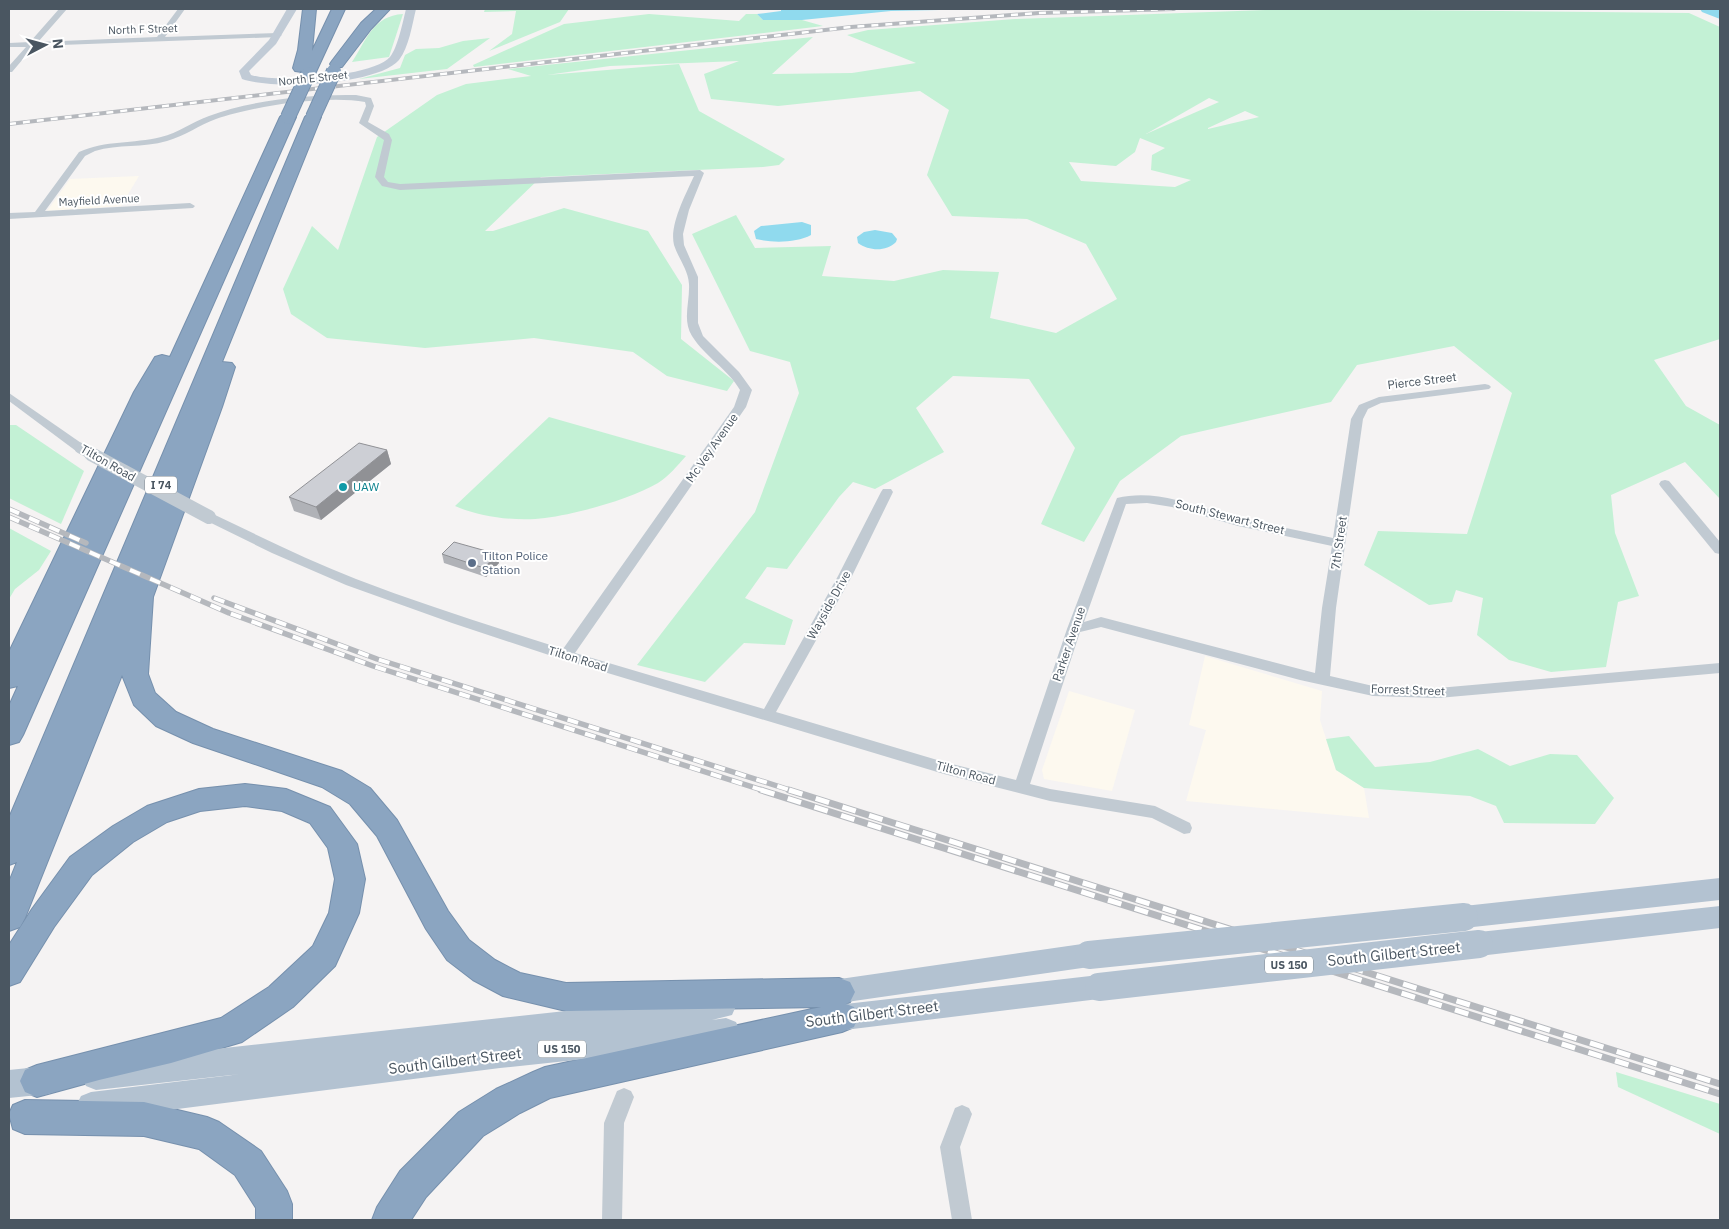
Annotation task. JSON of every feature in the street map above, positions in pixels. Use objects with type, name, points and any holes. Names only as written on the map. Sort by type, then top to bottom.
[{"type":"highway","points":[[303,74],[309,9]]},
{"type":"highway","points":[[303,74],[338,9]]},
{"type":"highway","points":[[335,68],[366,26],[383,9]]},
{"type":"highway","name":"I 74","points":[[9,852],[313,118],[357,17]]},
{"type":"highway","name":"I 74","points":[[9,734],[219,270],[303,74]]},
{"type":"highway","points":[[9,918],[141,597],[212,407],[279,202]]},
{"type":"highway","points":[[9,679],[144,392],[192,311],[219,270]]},
{"type":"highway","points":[[9,650],[53,586]]},
{"type":"highway","points":[[141,597],[135,674],[143,698],[166,719],[203,736],[332,779],[360,796],[387,828],[437,920],[458,950],[484,970],[514,986],[566,997],[841,1004]]},
{"type":"highway","points":[[9,972],[43,918],[82,866],[123,834],[157,814],[199,800],[245,795],[286,800],[320,815],[342,844],[350,879],[344,914],[324,956],[281,997],[230,1031],[171,1048],[23,1082]]},
{"type":"highway","points":[[390,1220],[413,1184],[471,1124],[508,1101],[545,1084],[841,1004]]},
{"type":"highway","points":[[17,1118],[144,1119],[207,1134],[248,1163],[274,1204],[274,1220]]},
{"type":"main road","name":"South Gilbert Street","points":[[17,1118],[114,1102],[500,1055],[841,1004],[1089,956],[1720,889]]},
{"type":"main road","name":"South Gilbert Street","points":[[23,1082],[134,1073],[484,1034],[841,1004],[1099,987],[1720,917]]},
{"type":"street","points":[[9,70],[63,9]]},
{"type":"street","points":[[160,39],[181,9]]},
{"type":"street","points":[[278,34],[292,9]]},
{"type":"street","points":[[368,72],[385,67],[395,59],[411,9]]},
{"type":"street","name":"North F Street","points":[[9,46],[278,34]]},
{"type":"street","name":"North E Street","points":[[278,34],[268,47],[250,62],[244,71],[246,77],[257,81],[274,83],[368,72]]},
{"type":"street","name":"Mc Vey Avenue","points":[[38,214],[82,154],[91,149],[101,146],[166,139],[212,117],[250,108],[341,97],[368,100],[370,106],[363,123],[386,136],[388,140],[378,177],[385,184],[400,187],[700,173],[681,219],[678,236],[693,275],[692,325],[697,336],[740,377],[746,390],[740,408],[566,655]]},
{"type":"street","name":"Mayfield Avenue","points":[[9,216],[190,206]]},
{"type":"street","name":"Pierce Street","points":[[1363,408],[1379,400],[1485,387]]},
{"type":"street","name":"Tilton Road","points":[[9,396],[80,448],[142,483],[277,550],[351,582],[457,620],[767,716],[944,768],[1021,788],[1050,795],[1154,812],[1184,828]]},
{"type":"street","name":"7th Street","points":[[1322,680],[1329,608],[1340,544],[1357,419],[1363,408]]},
{"type":"street","points":[[1665,484],[1720,550]]},
{"type":"street","name":"Wayside Drive","points":[[767,716],[845,576],[887,492]]},
{"type":"street","name":"South Stewart Street","points":[[1120,501],[1137,498],[1158,499],[1225,518],[1340,544]]},
{"type":"street","name":"Parker Avenue","points":[[1021,788],[1074,629],[1120,501]]},
{"type":"street","name":"Forrest Street","points":[[1074,629],[1101,622],[1322,680],[1373,691],[1438,693],[1720,668]]},
{"type":"street","points":[[612,1220],[614,1123],[624,1097]]},
{"type":"street","points":[[962,1114],[950,1147],[962,1220]]},
{"type":"shaded area","points":[[139,176],[121,206],[47,211],[70,179]]},
{"type":"shaded area","points":[[1205,656],[1322,691],[1320,720],[1336,770],[1364,788],[1369,818],[1186,801],[1206,730],[1189,725]]},
{"type":"shaded area","points":[[1069,691],[1135,710],[1112,791],[1044,779],[1042,770]]},
{"type":"green space","points":[[485,9],[569,9],[560,22],[489,51],[512,34],[516,11],[484,12]]},
{"type":"green space","points":[[1293,9],[1689,13],[1720,27],[1720,339],[1654,360],[1686,406],[1720,425],[1720,499],[1685,462],[1611,495],[1615,533],[1639,596],[1618,602],[1606,667],[1551,672],[1509,660],[1477,635],[1483,598],[1456,590],[1452,602],[1429,605],[1364,565],[1378,531],[1467,534],[1512,393],[1454,346],[1357,365],[1331,402],[1181,436],[1120,481],[1084,542],[1041,524],[1075,448],[1029,379],[953,376],[916,408],[944,452],[875,489],[853,482],[839,497],[787,569],[767,567],[745,598],[793,620],[785,645],[744,643],[705,682],[637,665],[755,512],[799,393],[790,362],[750,351],[692,234],[736,215],[755,248],[831,246],[822,276],[894,281],[943,270],[999,272],[990,318],[1056,333],[1117,299],[1086,244],[1027,219],[952,216],[927,175],[949,110],[920,91],[778,106],[711,99],[704,74],[739,61],[610,66],[547,75],[679,64],[699,111],[785,159],[779,165],[763,167],[541,177],[485,231],[493,231],[564,208],[648,231],[682,285],[681,339],[734,381],[727,391],[667,376],[633,352],[534,338],[425,348],[327,338],[291,314],[283,289],[312,226],[338,250],[377,137],[437,95],[466,84],[531,76],[508,69],[813,37],[772,74],[852,73],[916,63],[847,35],[868,30],[1015,19]],"holes":[[[1209,98],[1219,102],[1146,134]],[[1245,111],[1259,117],[1208,129]],[[1140,138],[1165,148],[1152,155],[1151,170],[1191,180],[1175,187],[1081,181],[1069,162],[1116,166],[1135,152]]]},
{"type":"green space","points":[[403,14],[389,57],[352,62],[367,37],[378,24],[384,19]]},
{"type":"green space","points":[[649,14],[739,21],[746,14],[757,14],[763,20],[802,20],[823,26],[474,67],[473,65],[564,24]]},
{"type":"green space","points":[[490,38],[447,69],[359,79],[400,68],[405,55],[416,49],[439,48],[463,41]]},
{"type":"green space","points":[[549,417],[686,456],[666,477],[647,489],[619,500],[572,513],[534,519],[511,519],[487,516],[455,506]]},
{"type":"green space","points":[[9,425],[16,425],[84,471],[61,524],[9,498]]},
{"type":"green space","points":[[9,528],[51,551],[39,570],[15,589],[9,599]]},
{"type":"green space","points":[[1349,736],[1375,767],[1430,762],[1478,749],[1510,766],[1550,754],[1577,755],[1614,798],[1595,824],[1504,823],[1496,806],[1470,796],[1364,788],[1336,770],[1326,739]]},
{"type":"green space","points":[[1616,1072],[1720,1104],[1720,1134],[1618,1087]]},
{"type":"water","points":[[781,9],[988,9],[891,11],[802,20],[763,20],[757,14],[781,11]]},
{"type":"water","points":[[802,222],[811,225],[811,235],[805,238],[784,242],[756,239],[754,231],[761,226]]},
{"type":"water","points":[[875,230],[892,233],[897,239],[896,242],[882,249],[867,248],[858,243],[857,237],[864,232]]},
{"type":"building","points":[[359,443],[387,450],[316,507],[289,497]]},
{"type":"building","points":[[454,542],[497,554],[484,568],[442,554]]},
{"type":"waterway","points":[[1707,9],[1720,15]]},
{"type":"railway","points":[[9,124],[851,27],[1039,13],[1174,9]]},
{"type":"railway","points":[[9,509],[86,543]]},
{"type":"railway","points":[[9,517],[229,613],[373,666],[765,791]]},
{"type":"railway","points":[[214,598],[377,659],[793,791]]},
{"type":"railway","points":[[761,790],[1720,1094]]},
{"type":"railway","points":[[789,790],[1720,1084]]},
{"type":"place","name":"UAW","points":[[343,487]]},
{"type":"place","name":"Tilton Police Station","points":[[472,563]]}]
